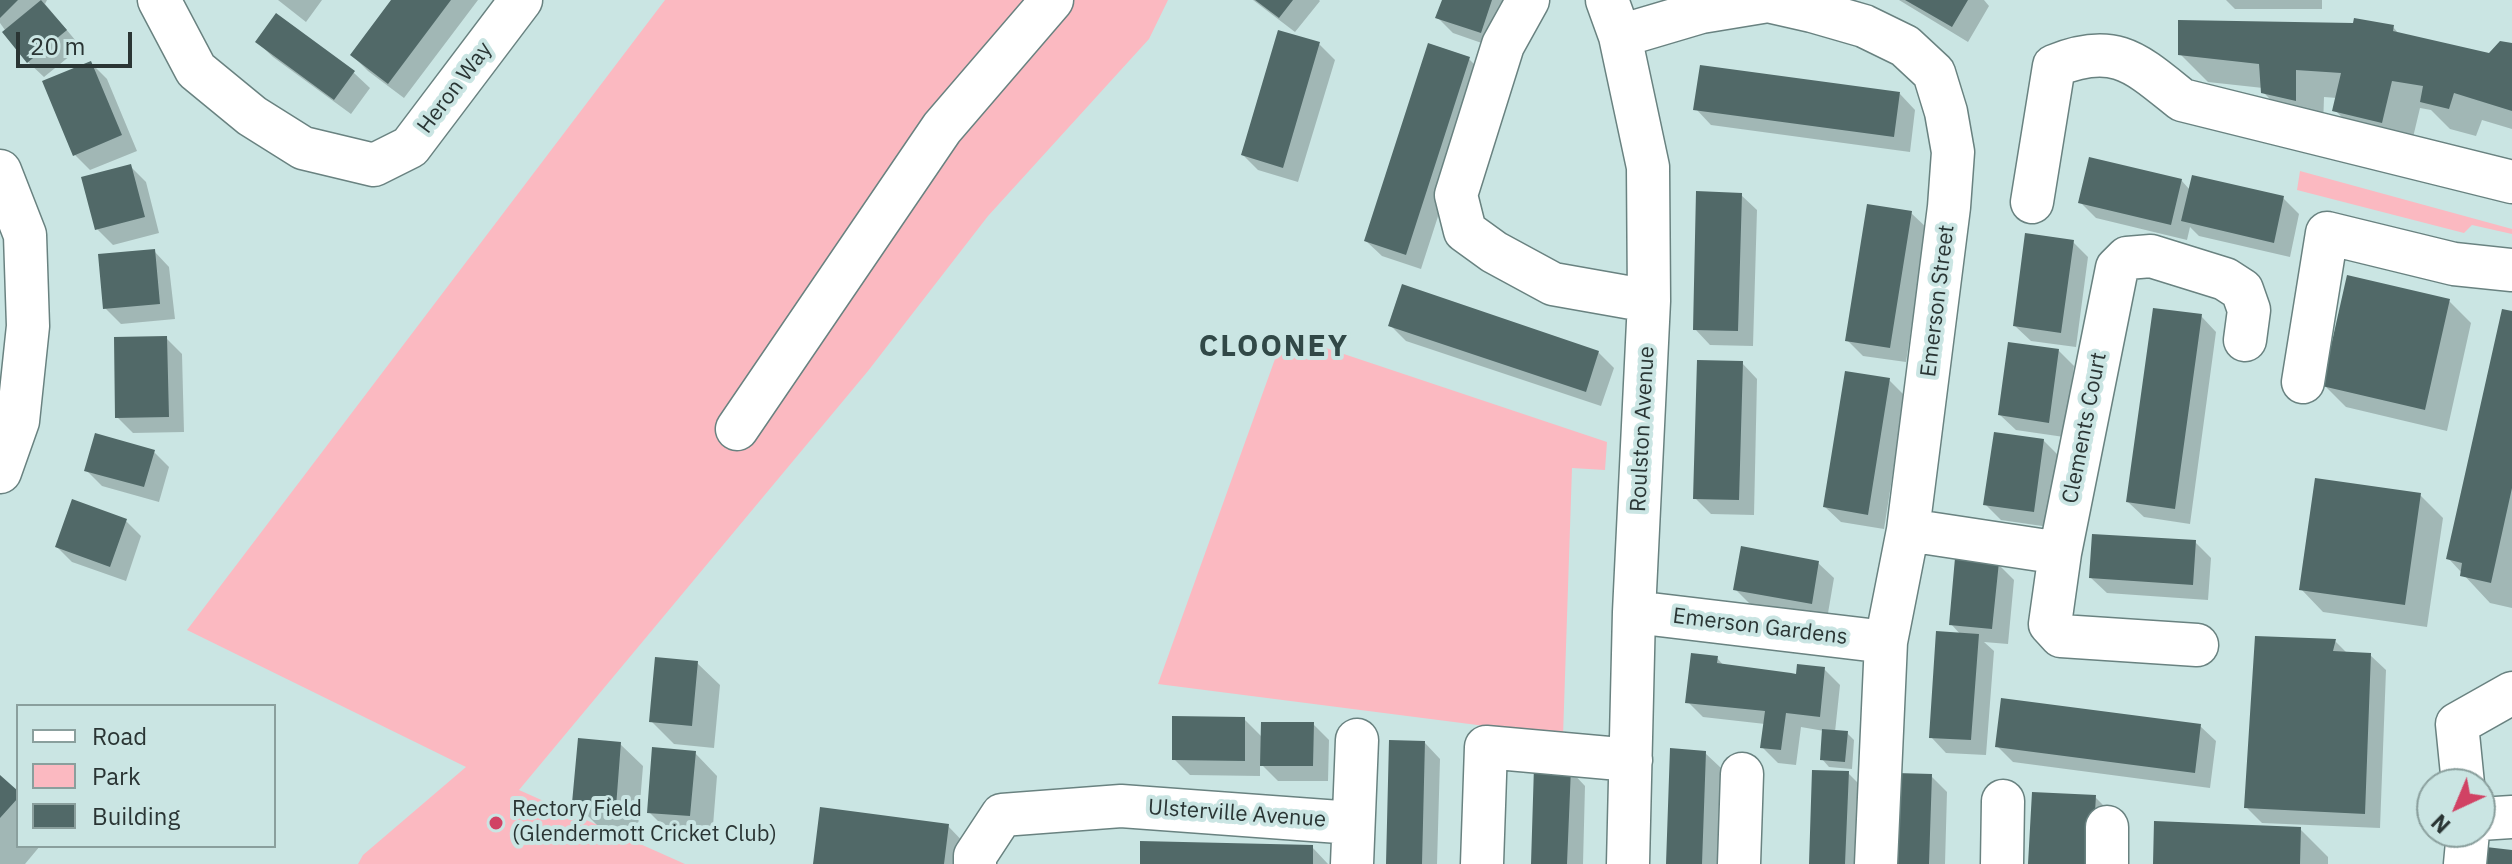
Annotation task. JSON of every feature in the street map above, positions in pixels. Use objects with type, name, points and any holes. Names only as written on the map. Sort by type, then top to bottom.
[{"type":"street","name":"Heron Way","points":[[159,0],[196,70],[252,116],[303,148],[374,165],[410,147],[521,0]]},
{"type":"street","points":[[737,429],[942,128],[1052,0]]},
{"type":"street","points":[[1528,0],[1503,45],[1456,195],[1465,231],[1494,252],[1553,284],[1649,301]]},
{"type":"street","name":"Emerson Street","points":[[1614,18],[1701,12],[1768,1],[1864,26],[1905,46],[1934,73],[1946,112],[1953,152],[1949,207],[1908,530],[1886,642],[1876,864]]},
{"type":"street","name":"Roulston Avenue","points":[[1614,18],[1648,167],[1649,301],[1634,612],[1628,864]]},
{"type":"street","points":[[2032,202],[2054,66],[2080,56],[2111,56],[2141,67],[2182,100],[2512,182]]},
{"type":"street","points":[[0,171],[25,235],[28,326],[18,421],[0,472]]},
{"type":"street","points":[[2303,382],[2327,233],[2454,264],[2512,270]]},
{"type":"street","name":"Clements Court","points":[[2197,645],[2061,636],[2050,624],[2060,553],[2117,268],[2127,258],[2151,256],[2225,279],[2242,290],[2249,310],[2245,340]]},
{"type":"street","points":[[1908,530],[2060,553]]},
{"type":"street","name":"Emerson Gardens","points":[[1634,612],[1886,642]]},
{"type":"street","points":[[2461,768],[2457,724],[2512,693]]},
{"type":"street","points":[[1352,864],[1357,740]]},
{"type":"street","points":[[1482,864],[1486,747],[1631,760]]},
{"type":"street","points":[[1739,864],[1742,774]]},
{"type":"street","points":[[2002,864],[2003,801]]},
{"type":"street","name":"Ulsterville Avenue","points":[[975,864],[975,856],[1002,815],[1121,806],[1353,823]]},
{"type":"green space","points":[[665,0],[1168,0],[1149,39],[988,216],[868,371],[519,790],[685,864],[358,864],[363,855],[466,767],[187,630]]},
{"type":"green space","points":[[2300,171],[2512,229],[2512,234],[2472,225],[2464,233],[2297,190]]},
{"type":"green space","points":[[1284,334],[1607,442],[1605,470],[1572,468],[1563,736],[1158,684]]},
{"type":"building","points":[[0,0],[18,0],[0,18]]},
{"type":"building","points":[[41,0],[67,30],[27,63],[2,32]]},
{"type":"building","points":[[391,0],[451,0],[388,84],[350,55]]},
{"type":"building","points":[[1255,0],[1293,0],[1279,18]]},
{"type":"building","points":[[1442,0],[1492,0],[1481,33],[1435,18]]},
{"type":"building","points":[[1905,0],[1968,0],[1952,27]]},
{"type":"building","points":[[276,13],[355,71],[334,100],[255,42]]},
{"type":"building","points":[[2354,18],[2394,25],[2393,31],[2489,53],[2500,41],[2512,43],[2512,111],[2454,93],[2449,109],[2420,102],[2423,86],[2392,81],[2382,123],[2332,111],[2341,73],[2296,70],[2296,101],[2261,93],[2259,64],[2178,55],[2178,20],[2353,23]]},
{"type":"building","points":[[1278,30],[1320,42],[1283,168],[1241,155]]},
{"type":"building","points":[[1428,43],[1470,57],[1406,255],[1364,241]]},
{"type":"building","points":[[91,61],[122,135],[73,156],[42,81]]},
{"type":"building","points":[[1700,65],[1900,92],[1894,137],[1693,110]]},
{"type":"building","points":[[2089,157],[2182,179],[2171,225],[2078,203]]},
{"type":"building","points":[[131,164],[145,217],[95,230],[81,177]]},
{"type":"building","points":[[2192,175],[2284,196],[2274,243],[2181,221]]},
{"type":"building","points":[[1696,191],[1742,193],[1738,331],[1693,330]]},
{"type":"building","points":[[1867,204],[1912,211],[1890,348],[1845,341]]},
{"type":"building","points":[[2025,233],[2074,240],[2061,333],[2013,326]]},
{"type":"building","points":[[155,249],[160,304],[103,309],[98,254]]},
{"type":"building","points":[[2347,275],[2450,299],[2425,410],[2322,386]]},
{"type":"building","points":[[1402,284],[1599,351],[1586,392],[1388,326]]},
{"type":"building","points":[[2153,308],[2202,314],[2175,509],[2126,502]]},
{"type":"building","points":[[2502,309],[2512,311],[2512,488],[2491,583],[2460,576],[2462,563],[2446,559]]},
{"type":"building","points":[[167,336],[169,417],[115,418],[114,337]]},
{"type":"building","points":[[2008,342],[2059,349],[2049,423],[1998,415]]},
{"type":"building","points":[[1697,360],[1743,361],[1739,500],[1693,499]]},
{"type":"building","points":[[1845,371],[1890,378],[1868,515],[1823,507]]},
{"type":"building","points":[[1994,432],[2044,439],[2034,512],[1983,505]]},
{"type":"building","points":[[95,433],[155,450],[144,487],[84,471]]},
{"type":"building","points":[[2315,478],[2421,493],[2405,605],[2299,590]]},
{"type":"building","points":[[72,499],[127,519],[110,567],[55,547]]},
{"type":"building","points":[[2092,534],[2196,540],[2193,585],[2089,578]]},
{"type":"building","points":[[1741,546],[1819,561],[1812,604],[1733,590]]},
{"type":"building","points":[[1955,558],[1999,562],[1992,629],[1949,625]]},
{"type":"building","points":[[1936,631],[1979,634],[1971,740],[1929,738]]},
{"type":"building","points":[[2255,636],[2336,639],[2333,651],[2371,653],[2365,814],[2244,808]]},
{"type":"building","points":[[1691,653],[1718,656],[1717,663],[1796,674],[1797,664],[1825,667],[1820,717],[1786,713],[1781,750],[1760,748],[1765,711],[1685,703]]},
{"type":"building","points":[[655,657],[698,661],[692,726],[649,722]]},
{"type":"building","points":[[2001,698],[2201,724],[2195,773],[1995,747]]},
{"type":"building","points":[[1172,716],[1245,717],[1245,761],[1172,760]]},
{"type":"building","points":[[1261,722],[1314,722],[1313,766],[1260,766]]},
{"type":"building","points":[[1822,729],[1848,731],[1845,762],[1820,760]]},
{"type":"building","points":[[578,738],[621,742],[616,807],[572,803]]},
{"type":"building","points":[[1389,740],[1425,741],[1422,864],[1386,864]]},
{"type":"building","points":[[652,747],[696,751],[690,816],[647,813]]},
{"type":"building","points":[[1670,748],[1706,751],[1702,864],[1666,864]]},
{"type":"building","points":[[1534,766],[1571,768],[1567,864],[1531,864]]},
{"type":"building","points":[[1812,770],[1849,771],[1845,864],[1809,864]]},
{"type":"building","points":[[1896,773],[1932,774],[1929,864],[1893,864]]},
{"type":"building","points":[[0,775],[16,789],[16,800],[0,818]]},
{"type":"building","points":[[2032,792],[2096,795],[2092,864],[2028,864]]},
{"type":"building","points":[[820,807],[949,824],[944,864],[813,864]]},
{"type":"building","points":[[2154,821],[2301,827],[2300,864],[2153,864]]},
{"type":"building","points":[[1140,841],[1313,845],[1313,864],[1140,864]]},
{"type":"building","points":[[2486,848],[2512,850],[2512,864],[2485,864]]},
{"type":"place","name":"Rectory Field (Glendermott Cricket Club)","points":[[496,823]]},
{"type":"district","name":"CLOONEY","points":[[1274,347]]}]
